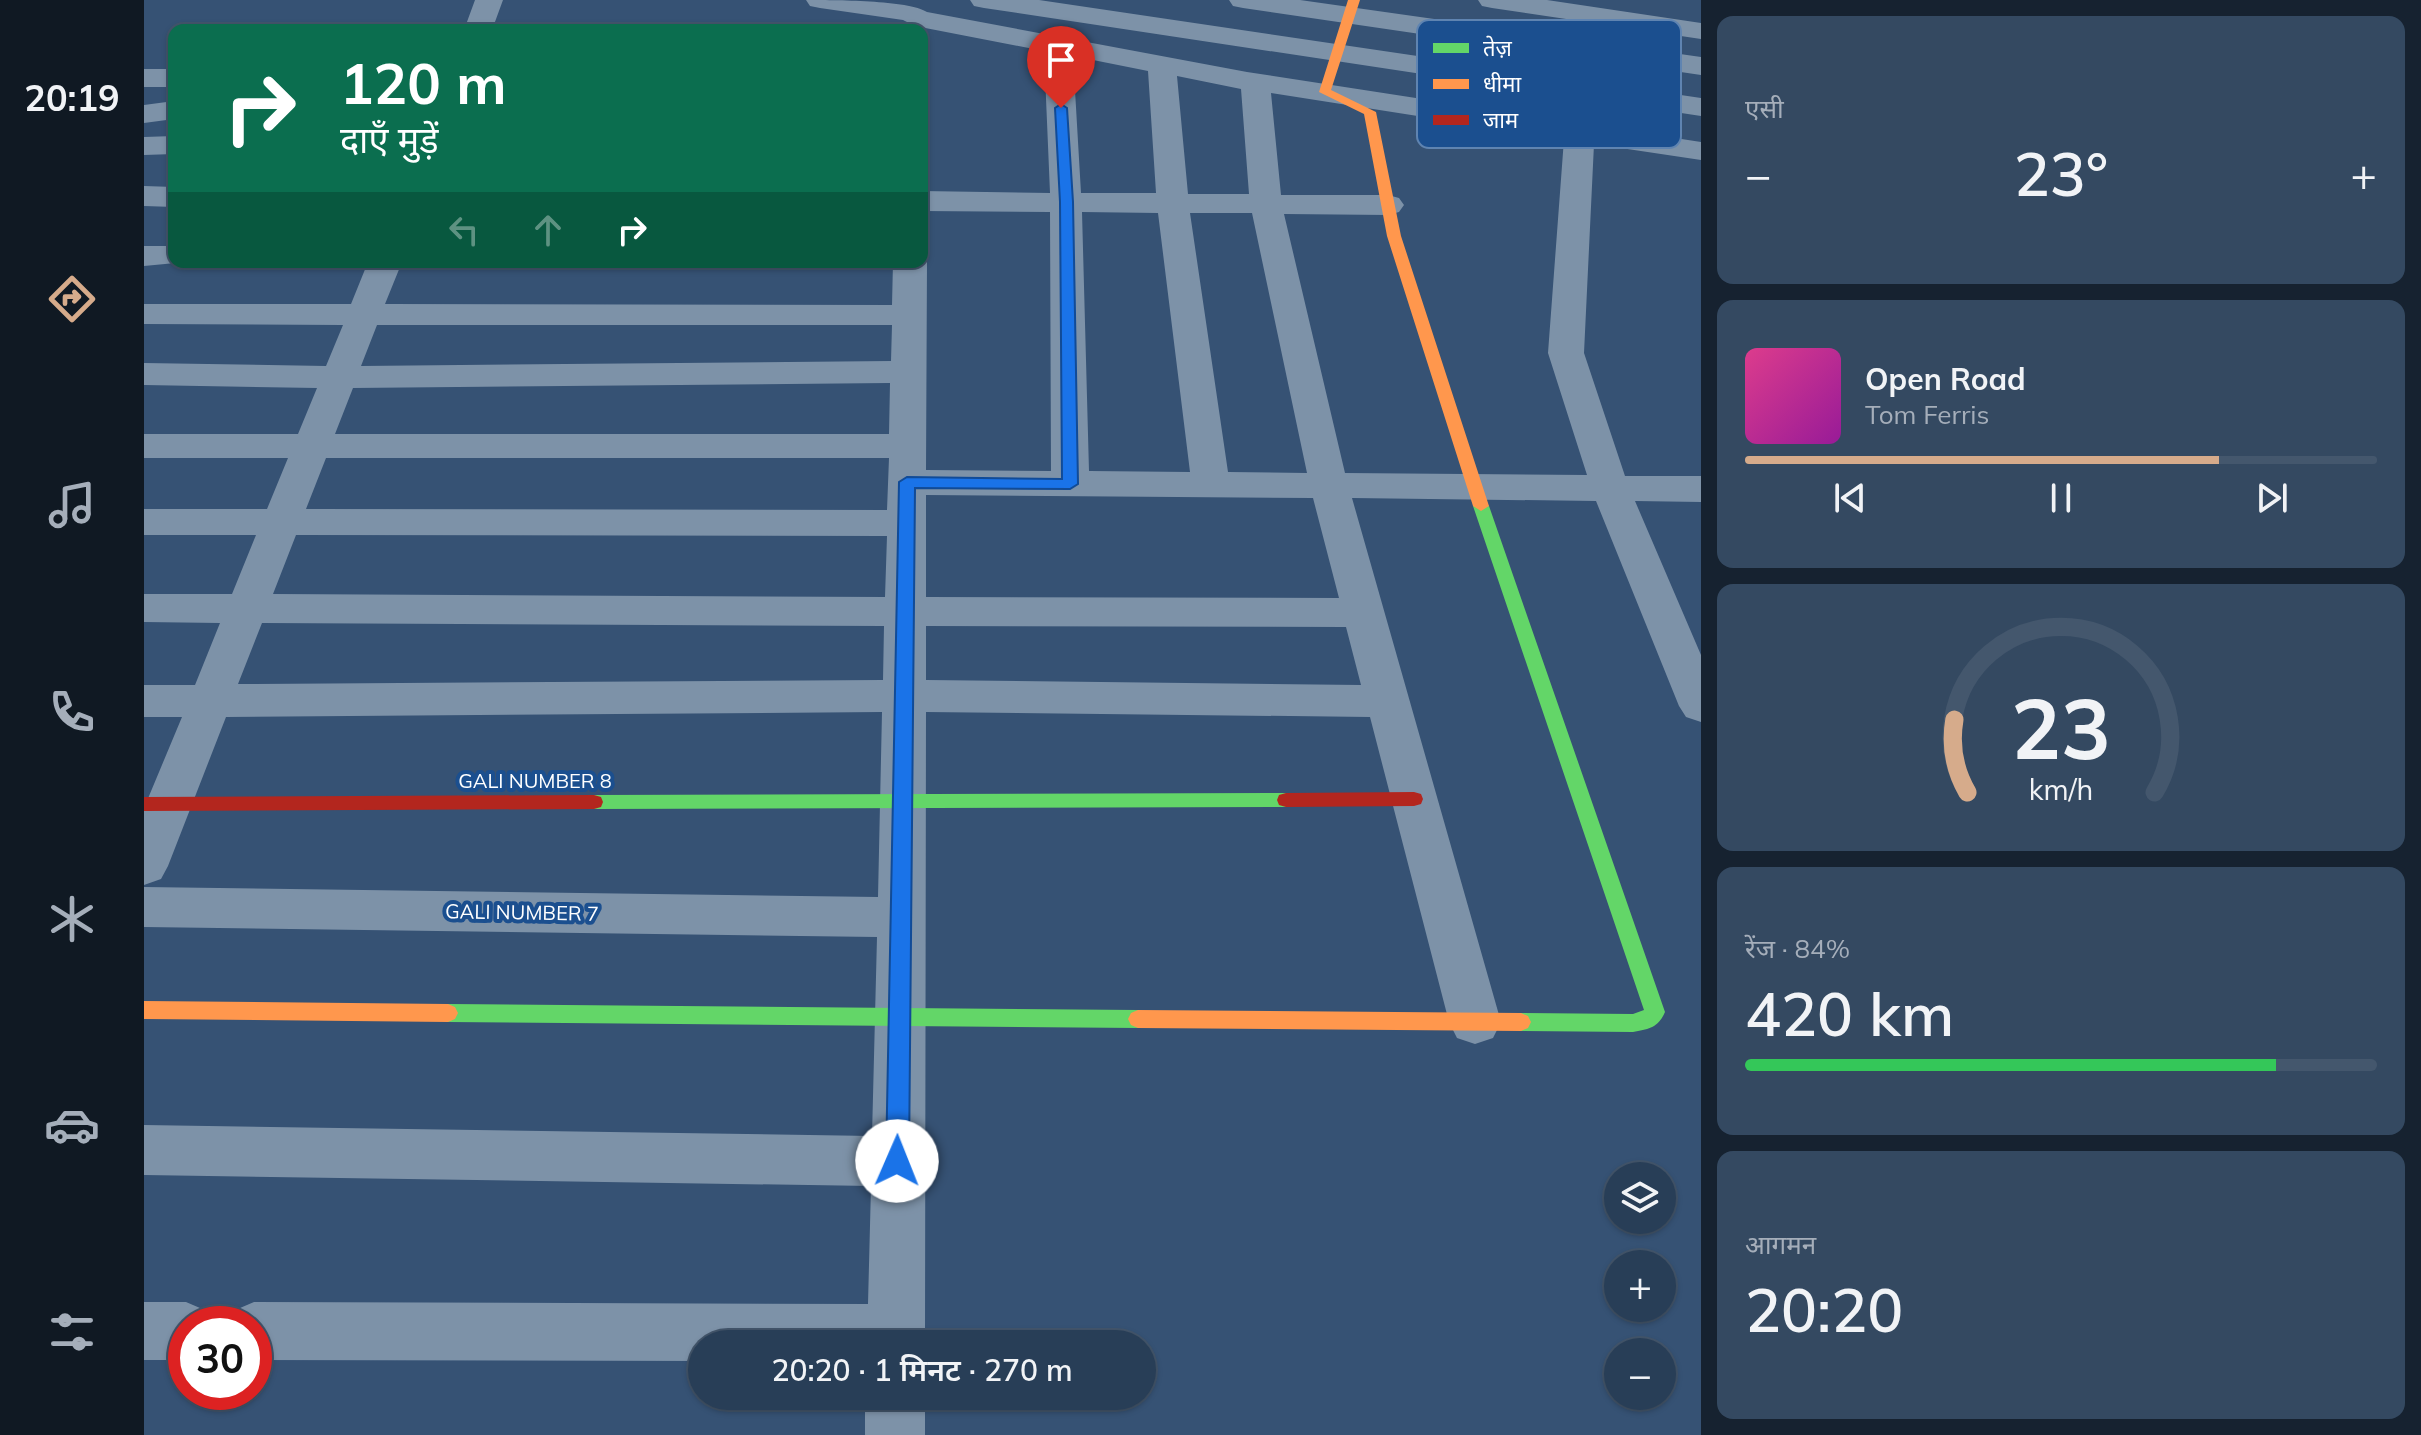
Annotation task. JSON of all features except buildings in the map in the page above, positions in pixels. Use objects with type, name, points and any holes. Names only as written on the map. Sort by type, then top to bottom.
[{"type":"street","points":[[480,24],[489,0]]},
{"type":"street","points":[[820,0],[915,15],[1255,82],[1417,106]]},
{"type":"street","points":[[984,0],[1417,64]]},
{"type":"street","points":[[1243,0],[1352,8],[1424,20]]},
{"type":"street","points":[[1492,0],[1627,20]]},
{"type":"street","points":[[1325,92],[1352,8]]},
{"type":"street","points":[[1681,28],[1701,31]]},
{"type":"street","points":[[1058,45],[1066,202],[1070,484]]},
{"type":"street","points":[[1681,63],[1701,66]]},
{"type":"street","points":[[1162,65],[1173,203],[1211,485]]},
{"type":"street","points":[[144,78],[168,78]]},
{"type":"street","points":[[1255,82],[1266,204],[1329,487],[1475,1022]]},
{"type":"street","points":[[144,1010],[899,1019],[1633,1023],[1649,1020],[1655,1012],[1475,488],[1394,236],[1370,112],[1325,92]]},
{"type":"street","points":[[1681,104],[1701,107]]},
{"type":"street","points":[[144,114],[168,111]]},
{"type":"street","points":[[144,146],[168,145]]},
{"type":"street","points":[[1579,148],[1566,353],[1611,490],[1701,706]]},
{"type":"street","points":[[1681,148],[1701,151]]},
{"type":"street","points":[[144,196],[168,197]]},
{"type":"street","points":[[928,201],[1388,205]]},
{"type":"street","points":[[144,256],[168,256]]},
{"type":"street","points":[[144,866],[156,804],[210,701],[383,268]]},
{"type":"street","points":[[896,1330],[910,268]]},
{"type":"street","points":[[144,314],[909,315]]},
{"type":"street","points":[[144,374],[339,377],[909,372]]},
{"type":"street","points":[[144,446],[311,446],[907,484],[1701,489]]},
{"type":"street","points":[[144,522],[280,525],[907,484]]},
{"type":"street","points":[[144,608],[1363,613]]},
{"type":"street","points":[[144,701],[905,696],[1388,701]]},
{"type":"street","name":"GALI NUMBER 8","points":[[156,804],[1414,799]]},
{"type":"street","name":"GALI NUMBER 7","points":[[144,907],[900,917]]},
{"type":"street","points":[[144,1150],[897,1161]]},
{"type":"street","points":[[144,1331],[168,1331]]},
{"type":"street","points":[[272,1331],[688,1336]]},
{"type":"street","points":[[895,1410],[895,1435]]},
{"type":"traffic: fast","points":[[1481,506],[1655,1012],[1649,1020],[1633,1023],[1521,1022]]},
{"type":"traffic: fast","points":[[594,802],[1286,800]]},
{"type":"traffic: fast","points":[[448,1013],[1138,1019]]},
{"type":"traffic: slow","points":[[1354,0],[1325,92],[1370,112],[1394,236],[1481,506]]},
{"type":"traffic: slow","points":[[144,1010],[448,1013]]},
{"type":"traffic: slow","points":[[1138,1019],[1521,1022]]},
{"type":"traffic: jam","points":[[1286,800],[1414,799]]},
{"type":"traffic: jam","points":[[144,804],[594,802]]},
{"type":"route","points":[[897,1161],[907,482],[1070,484],[1066,202],[1061,108]]}]
